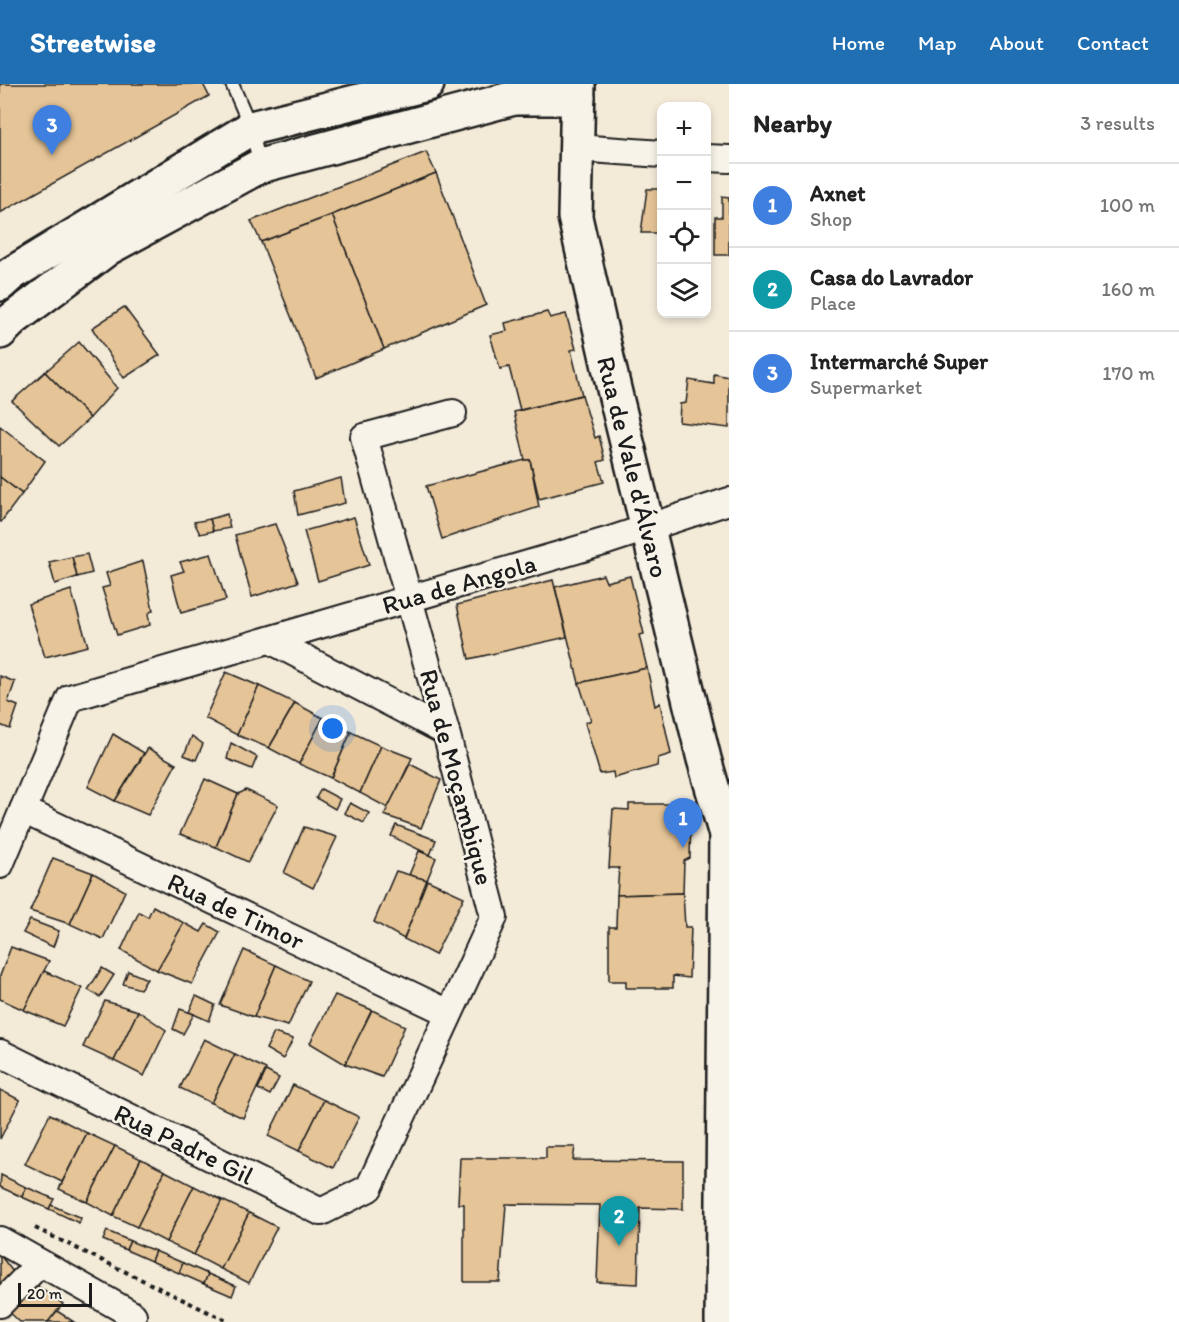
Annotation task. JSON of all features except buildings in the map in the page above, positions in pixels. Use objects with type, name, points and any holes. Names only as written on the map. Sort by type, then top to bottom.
[{"type":"main road","points":[[0,284],[11,274],[251,128],[427,84]]},
{"type":"main road","points":[[0,332],[13,319],[108,248],[260,166],[514,98],[578,91]]},
{"type":"main road","name":"Rua de Vale d'Álvaro","points":[[578,91],[574,217],[704,759],[727,840],[727,1023],[722,1322]]},
{"type":"street","points":[[576,148],[657,154]]},
{"type":"street","points":[[711,158],[729,159]]},
{"type":"street","name":"Rua de Moçambique","points":[[369,1188],[494,917],[446,732],[364,437],[453,413]]},
{"type":"street","name":"Rua de Angola","points":[[0,865],[70,698],[648,529],[729,501]]},
{"type":"street","points":[[270,640],[446,732]]},
{"type":"street","name":"Rua de Timor","points":[[23,810],[450,1013]]},
{"type":"street","name":"Rua Padre Gil","points":[[0,1053],[321,1212],[369,1188]]},
{"type":"street","points":[[0,1240],[134,1315],[131,1322]]},
{"type":"street","points":[[0,1304],[40,1263]]},
{"type":"lane","points":[[232,84],[251,128],[260,166]]},
{"type":"path","points":[[28,1225],[229,1322]]},
{"type":"place","name":"Intermarché Super","points":[[52,155]]},
{"type":"place","name":"Axnet","points":[[683,848]]},
{"type":"place","name":"Casa do Lavrador","points":[[619,1246]]}]
